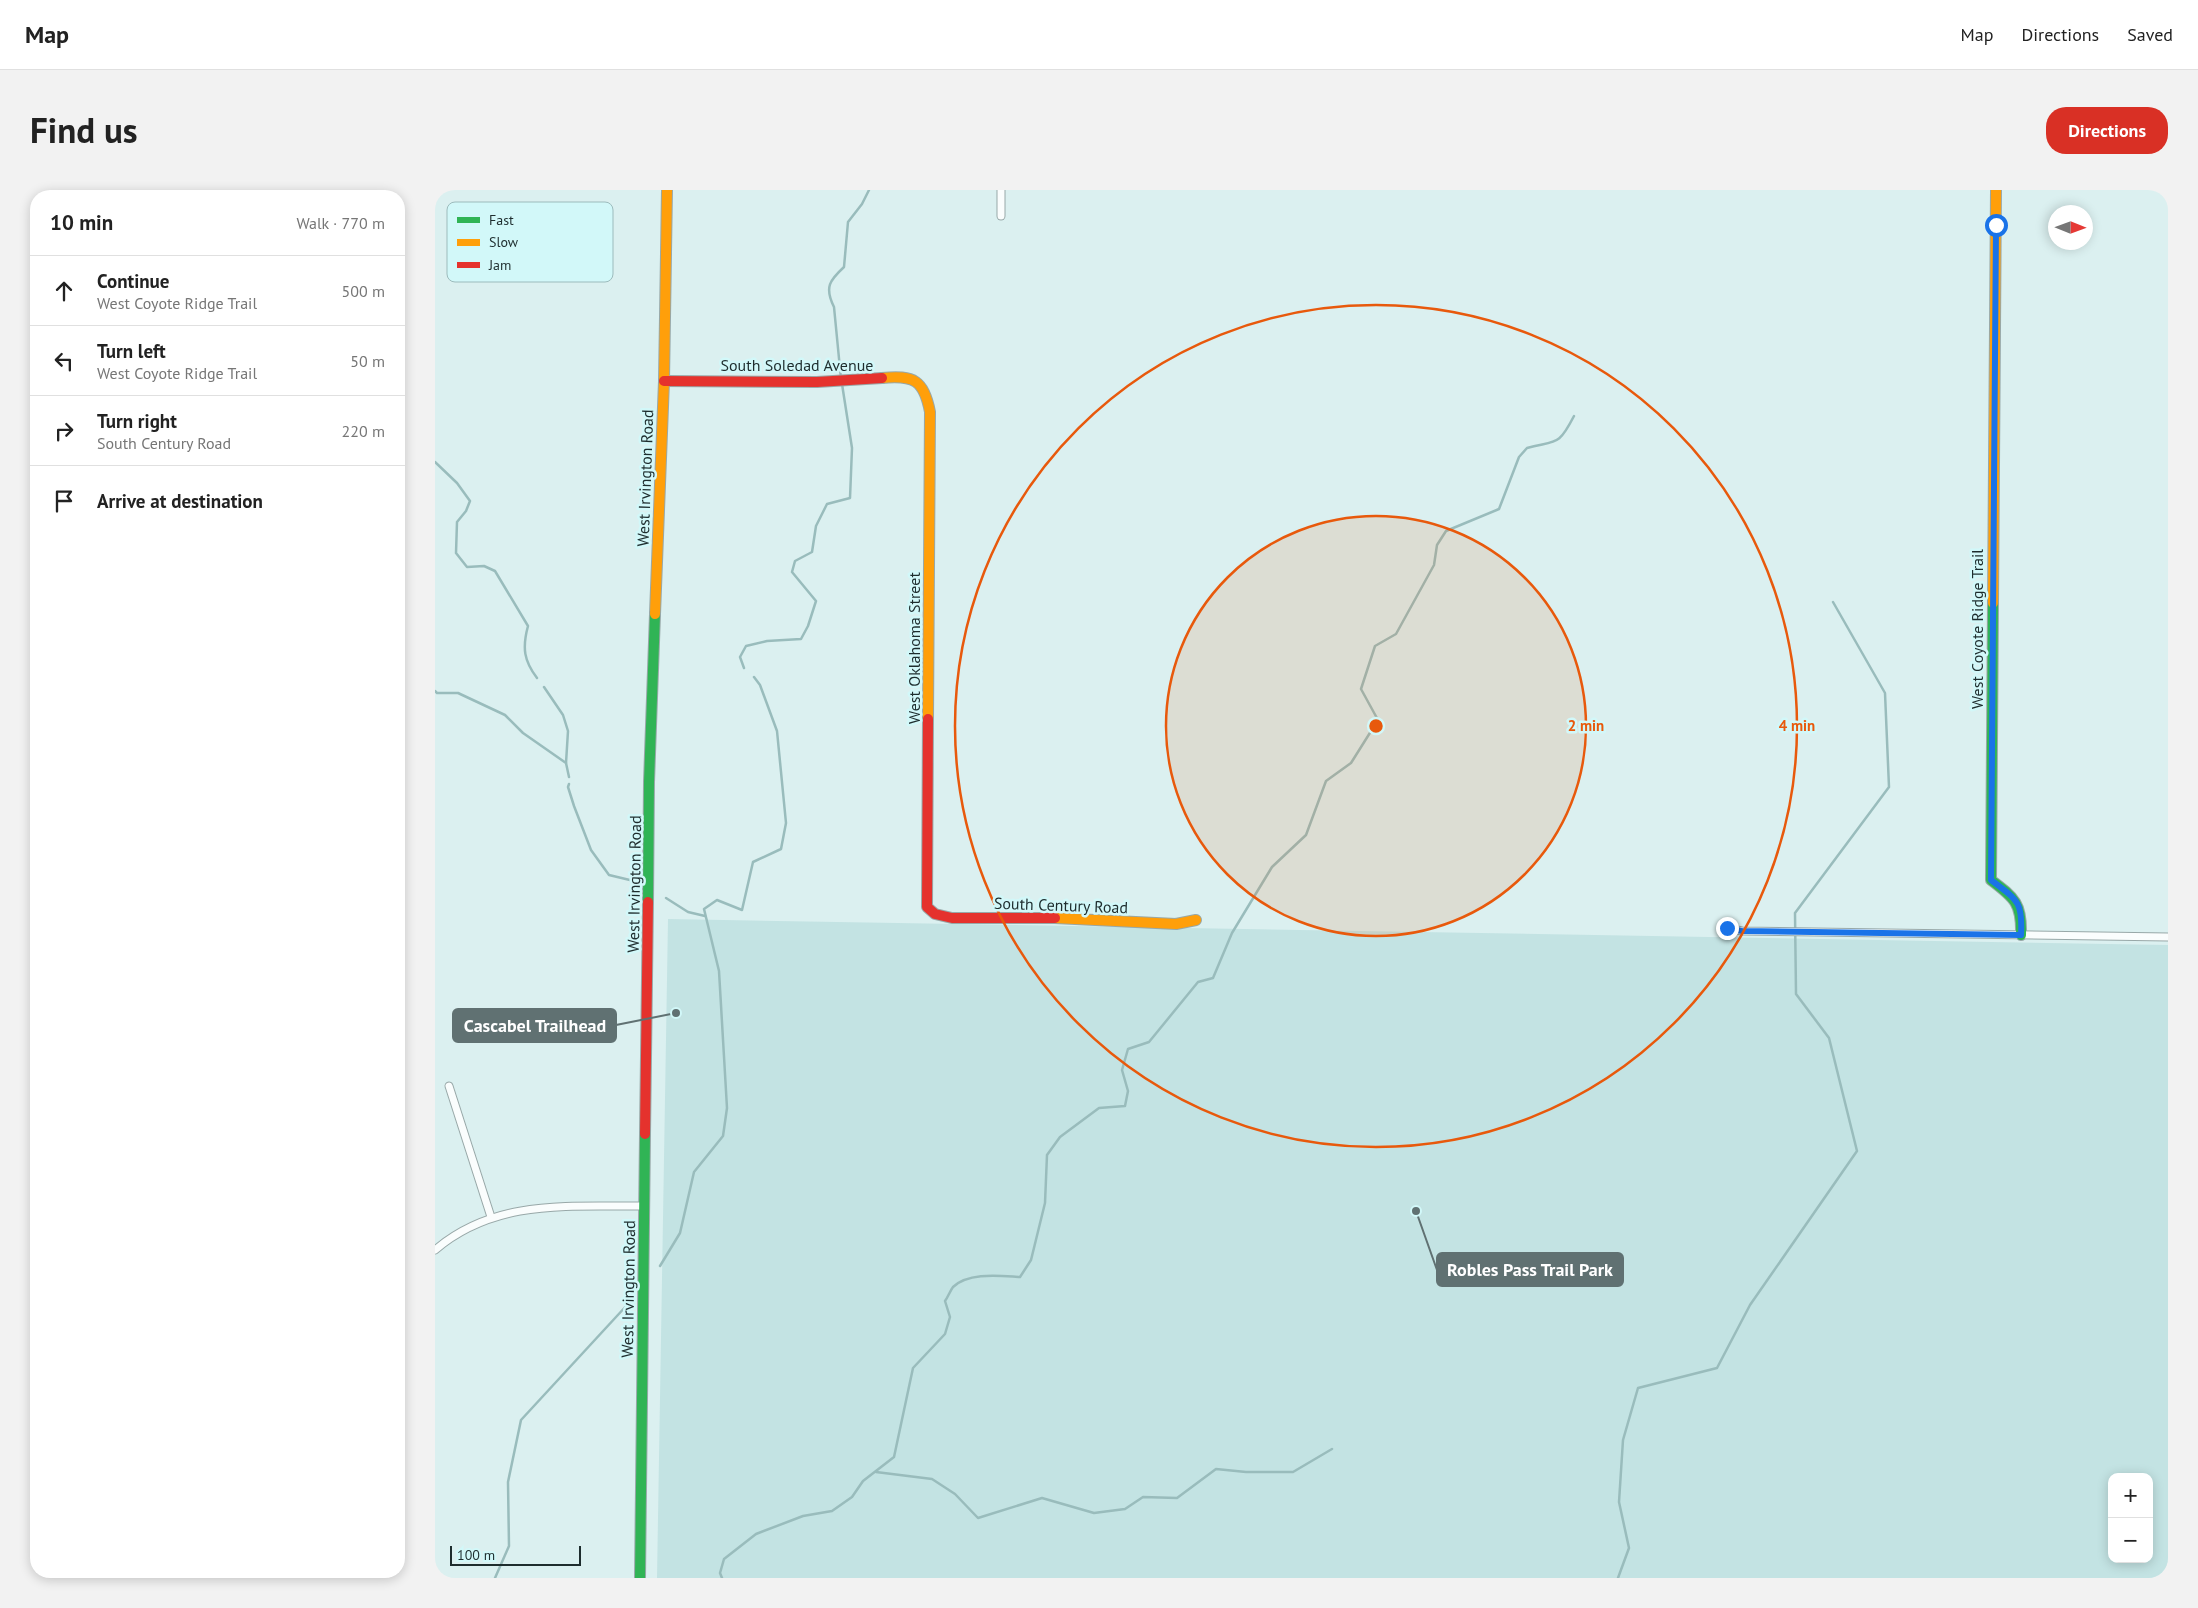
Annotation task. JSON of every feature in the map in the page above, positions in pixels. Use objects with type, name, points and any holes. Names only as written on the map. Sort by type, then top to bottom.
[{"type":"street","name":"West Irvington Road","points":[[640,1578],[649,782],[664,380],[667,190]]},
{"type":"street","points":[[1001,190],[1001,216]]},
{"type":"street","name":"West Coyote Ridge Trail","points":[[1996,190],[1991,880],[2016,900],[2022,913],[2021,935]]},
{"type":"street","name":"South Soledad Avenue","points":[[664,380],[854,381],[906,378],[918,381],[925,390]]},
{"type":"street","name":"West Oklahoma Street","points":[[925,390],[929,414],[931,472],[927,907]]},
{"type":"street","name":"South Century Road","points":[[927,907],[935,914],[952,918],[1063,918],[1176,924],[1196,920]]},
{"type":"street","points":[[1727,928],[1742,931],[2168,937]]},
{"type":"street","points":[[449,1086],[491,1217]]},
{"type":"street","points":[[435,1250],[449,1238],[491,1217],[549,1206],[644,1206]]},
{"type":"shaded area","points":[[668,919],[2168,945],[2168,1578],[657,1578]]},
{"type":"waterway","points":[[841,379],[834,307],[829,289],[832,280],[844,267],[848,222],[862,204],[869,190]]},
{"type":"waterway","points":[[744,668],[740,657],[746,646],[767,641],[801,639],[808,626],[816,601],[792,572],[795,561],[812,552],[816,526],[827,504],[850,498],[852,448],[842,384]]},
{"type":"waterway","points":[[722,1578],[720,1573],[724,1559],[756,1534],[803,1516],[832,1511],[852,1497],[863,1481],[894,1457],[913,1368],[945,1334],[950,1317],[945,1301],[953,1287],[960,1282],[976,1277],[1020,1277],[1031,1260],[1045,1203],[1047,1155],[1060,1137],[1099,1108],[1125,1106],[1128,1091],[1122,1070],[1128,1049],[1149,1042],[1198,982],[1213,978],[1232,933],[1272,867],[1306,835],[1326,781],[1351,763],[1378,720],[1361,689],[1375,646],[1396,634],[1434,565],[1437,545],[1446,531],[1499,509],[1519,457],[1527,448],[1556,441],[1564,433],[1574,416]]},
{"type":"waterway","points":[[435,462],[457,483],[470,501],[466,511],[457,522],[456,553],[467,567],[484,566],[495,571],[528,626],[525,654],[529,666],[537,678]]},
{"type":"waterway","points":[[1618,1578],[1629,1548],[1619,1502],[1623,1440],[1638,1388],[1717,1368],[1750,1305],[1857,1151],[1829,1038],[1796,994],[1795,913],[1889,787],[1885,693],[1833,602]]},
{"type":"waterway","points":[[660,1266],[680,1233],[694,1172],[723,1136],[727,1108],[719,971],[704,909],[717,900],[742,910],[753,862],[781,849],[786,823],[777,731],[760,685],[754,677]]},
{"type":"waterway","points":[[544,687],[563,715],[568,731],[566,763]]},
{"type":"waterway","points":[[435,691],[437,693],[458,693],[505,715],[523,733],[566,763],[569,777]]},
{"type":"waterway","points":[[569,784],[568,787],[574,806],[591,850],[609,875],[634,881]]},
{"type":"waterway","points":[[666,898],[688,912],[705,916]]},
{"type":"waterway","points":[[495,1578],[509,1546],[508,1482],[521,1420],[628,1304]]},
{"type":"waterway","points":[[876,1472],[932,1479],[955,1494],[978,1518],[1042,1498],[1094,1513],[1125,1509],[1143,1497],[1177,1498],[1216,1469],[1246,1472],[1293,1472],[1332,1449]]},
{"type":"traffic: fast","points":[[1993,603],[1991,880],[2006,892],[2015,903],[2020,916],[2021,935]]},
{"type":"traffic: fast","points":[[648,902],[649,782],[655,614]]},
{"type":"traffic: fast","points":[[640,1578],[645,1134]]},
{"type":"traffic: slow","points":[[655,614],[664,381],[667,190]]},
{"type":"traffic: slow","points":[[1993,603],[1996,190]]},
{"type":"traffic: slow","points":[[882,378],[902,378],[916,382],[921,386],[928,401],[930,412],[928,719]]},
{"type":"traffic: slow","points":[[1055,918],[1176,924],[1196,920]]},
{"type":"traffic: jam","points":[[664,381],[817,382],[882,378]]},
{"type":"traffic: jam","points":[[928,719],[927,907],[935,914],[952,918],[1055,918]]},
{"type":"traffic: jam","points":[[645,1134],[648,902]]},
{"type":"place","name":"Cascabel Trailhead","points":[[676,1013]]},
{"type":"place","name":"Robles Pass Trail Park","points":[[1416,1211]]},
{"type":"route","points":[[1727,928],[1742,931],[1856,931],[1907,935],[2004,933],[2021,935],[2022,913],[2016,900],[1991,880],[1996,225]]}]
